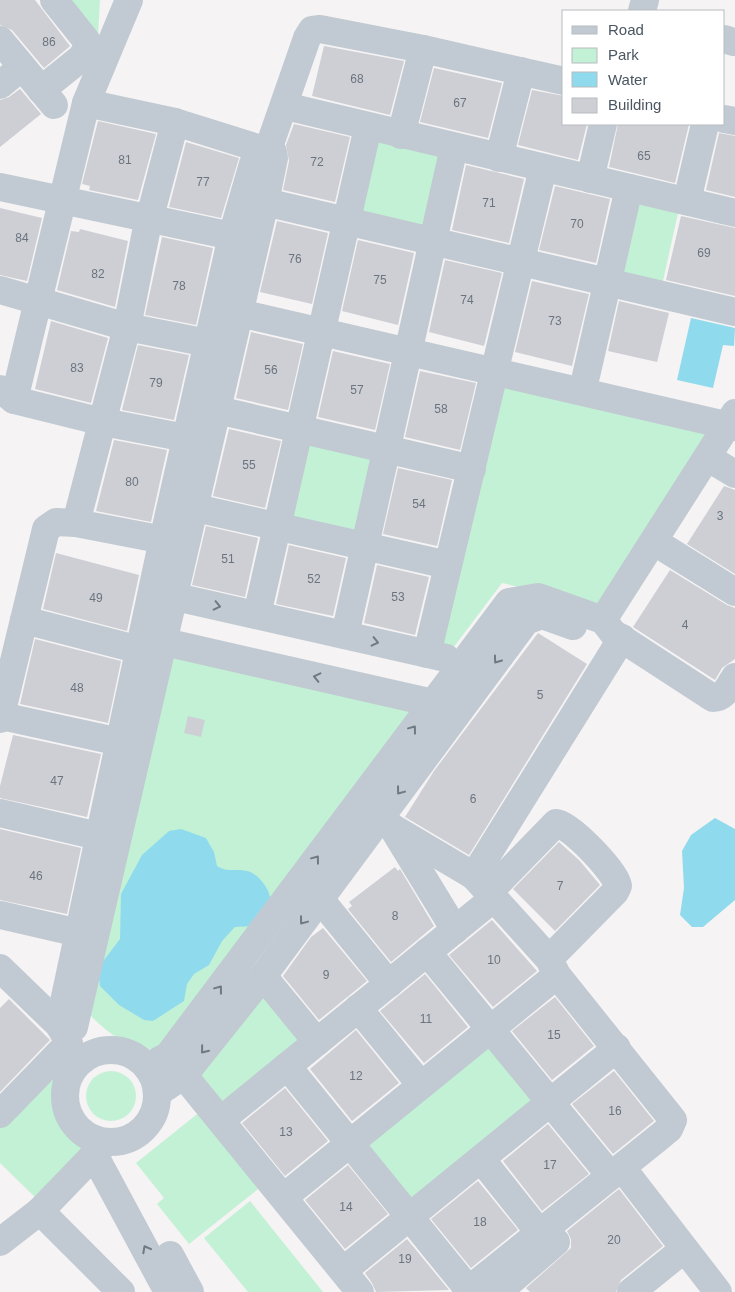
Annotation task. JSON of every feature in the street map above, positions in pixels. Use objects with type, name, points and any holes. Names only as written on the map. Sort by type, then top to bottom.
[{"type":"street","points":[[0,40],[47,98],[88,47],[86,40],[54,0]]},
{"type":"street","points":[[129,0],[86,103],[36,300],[7,394],[102,422],[186,438]]},
{"type":"street","points":[[0,1114],[78,1041],[79,933],[98,836],[120,742],[163,594],[184,505],[243,247],[253,164],[265,148],[285,106],[307,38],[312,30],[320,29],[423,48],[562,81]]},
{"type":"street","points":[[401,135],[423,48]]},
{"type":"street","points":[[0,85],[22,67]]},
{"type":"street","points":[[499,158],[521,71]]},
{"type":"street","points":[[86,103],[175,122],[273,152],[274,158],[265,202],[243,247]]},
{"type":"street","points":[[285,106],[735,213]]},
{"type":"street","points":[[76,523],[127,327],[148,225],[175,122]]},
{"type":"street","points":[[590,179],[603,125]]},
{"type":"street","points":[[687,201],[706,125]]},
{"type":"street","points":[[257,615],[368,127]]},
{"type":"street","points":[[345,635],[454,147]]},
{"type":"street","points":[[427,654],[544,168]]},
{"type":"street","points":[[0,187],[60,206]]},
{"type":"street","points":[[586,376],[630,188]]},
{"type":"street","points":[[0,197],[60,206],[243,247]]},
{"type":"street","points":[[265,202],[735,312]]},
{"type":"street","points":[[0,290],[127,327],[208,343]]},
{"type":"street","points":[[230,303],[497,364],[733,423]]},
{"type":"street","points":[[163,594],[164,540],[184,505],[186,438],[206,407],[208,343],[230,303]]},
{"type":"street","points":[[497,364],[586,376],[733,423]]},
{"type":"street","points":[[206,407],[472,469]]},
{"type":"street","points":[[2,1237],[40,1211],[102,1145],[130,1138],[142,1131],[151,1120],[156,1107],[157,1093],[166,1066],[377,816],[526,621],[542,615],[594,634],[613,630],[666,549],[728,470],[733,423]]},
{"type":"street","points":[[221,1120],[455,930],[485,889],[613,630],[733,423]]},
{"type":"street","points":[[184,505],[448,565]]},
{"type":"street","points":[[120,742],[0,717],[6,672],[24,620],[46,529],[56,522],[76,523],[164,540]]},
{"type":"street","points":[[666,549],[735,592]]},
{"type":"street","points":[[163,594],[464,662]]},
{"type":"street","points":[[166,1066],[263,976],[320,899],[377,816],[433,703],[509,602],[538,597],[613,630],[713,698],[719,698],[725,694],[735,677]]},
{"type":"street","points":[[24,620],[149,643],[433,703]]},
{"type":"street","points":[[149,643],[73,1069],[67,1082],[65,1096],[66,1110],[73,1122],[83,1132],[117,1156],[190,1292]]},
{"type":"street","points":[[0,813],[98,836]]},
{"type":"street","points":[[377,816],[485,889],[553,967],[671,1115],[672,1125],[503,1290]]},
{"type":"street","points":[[377,816],[455,930]]},
{"type":"street","points":[[284,1197],[490,1029],[553,967],[618,886],[614,875],[568,827],[556,823],[485,889]]},
{"type":"street","points":[[320,899],[389,984]]},
{"type":"street","points":[[0,915],[79,933]]},
{"type":"street","points":[[427,952],[550,1102],[620,1177],[718,1292]]},
{"type":"street","points":[[2,975],[78,1041],[124,1052],[137,1058],[166,1066],[221,1120],[360,1292]]},
{"type":"street","points":[[263,976],[317,1042]]},
{"type":"street","points":[[358,1008],[421,1085]]},
{"type":"street","points":[[344,1270],[617,1048]]},
{"type":"street","points":[[287,1066],[410,1216],[468,1291],[539,1232],[620,1177]]},
{"type":"street","points":[[102,1145],[98,1162],[168,1292]]},
{"type":"street","points":[[481,1159],[539,1232]]},
{"type":"street","points":[[40,1211],[122,1292]]},
{"type":"street","points":[[631,1292],[683,1250]]},
{"type":"green space","points":[[67,0],[100,0],[98,36]]},
{"type":"green space","points":[[370,132],[449,150],[429,237],[350,219]]},
{"type":"green space","points":[[632,192],[680,204],[661,290],[612,279]]},
{"type":"green space","points":[[500,380],[717,430],[601,606],[502,583],[453,648],[440,645]]},
{"type":"green space","points":[[303,435],[381,453],[361,541],[284,523]]},
{"type":"green space","points":[[169,652],[420,710],[174,1036],[155,1050],[135,1046],[119,1039],[90,1015]]},
{"type":"green space","points":[[262,985],[310,1043],[222,1115],[192,1078]]},
{"type":"green space","points":[[488,1035],[544,1103],[412,1211],[356,1142]]},
{"type":"green space","points":[[106,1071],[116,1071],[129,1078],[136,1091],[136,1101],[129,1114],[116,1121],[106,1121],[97,1117],[90,1110],[86,1101],[86,1091],[90,1082],[97,1075]]},
{"type":"green space","points":[[52,1073],[62,1082],[62,1103],[67,1119],[80,1136],[85,1154],[39,1201],[0,1163],[0,1126]]},
{"type":"green space","points":[[201,1111],[262,1186],[189,1244],[157,1204],[164,1198],[136,1163]]},
{"type":"green space","points":[[250,1201],[323,1292],[248,1292],[204,1238]]},
{"type":"water","points":[[691,318],[735,328],[734,346],[723,345],[713,388],[677,380]]},
{"type":"water","points":[[715,818],[735,829],[735,900],[703,927],[692,927],[680,915],[684,888],[682,851],[691,835]]},
{"type":"water","points":[[181,829],[206,838],[214,852],[217,866],[228,870],[243,870],[256,875],[267,889],[270,904],[254,926],[235,927],[222,941],[209,965],[194,974],[187,984],[184,1001],[153,1021],[144,1020],[119,1005],[100,986],[98,968],[120,939],[121,894],[142,855],[169,831]]},
{"type":"building","points":[[0,0],[35,0],[70,46],[44,68],[12,30],[0,25]]},
{"type":"building","points":[[324,46],[404,61],[390,115],[312,96]]},
{"type":"building","points":[[434,68],[502,83],[488,138],[420,122]]},
{"type":"building","points":[[20,89],[41,114],[0,147],[0,100],[9,97]]},
{"type":"building","points":[[532,90],[562,96],[562,125],[587,125],[578,160],[518,145]]},
{"type":"building","points":[[98,121],[156,134],[138,200],[89,190],[90,186],[82,184]]},
{"type":"building","points":[[294,124],[350,137],[335,202],[283,190],[289,161],[286,145]]},
{"type":"building","points":[[618,125],[689,125],[675,183],[609,167]]},
{"type":"building","points":[[719,133],[735,136],[735,197],[706,190]]},
{"type":"building","points":[[186,142],[239,158],[221,218],[169,207]]},
{"type":"building","points":[[466,165],[524,179],[509,243],[452,230]]},
{"type":"building","points":[[555,186],[610,199],[596,263],[539,250]]},
{"type":"building","points":[[0,208],[42,218],[27,281],[0,275]]},
{"type":"building","points":[[681,216],[735,228],[735,296],[666,280]]},
{"type":"building","points":[[277,221],[328,233],[312,304],[260,292]]},
{"type":"building","points":[[80,229],[128,241],[115,307],[57,290],[71,231],[79,232]]},
{"type":"building","points":[[162,237],[213,248],[196,325],[145,315]]},
{"type":"building","points":[[358,240],[414,253],[398,325],[342,311]]},
{"type":"building","points":[[445,260],[502,273],[484,346],[429,332]]},
{"type":"building","points":[[532,281],[589,294],[572,366],[515,352]]},
{"type":"building","points":[[619,301],[669,313],[657,362],[608,351]]},
{"type":"building","points":[[51,321],[108,338],[91,403],[35,389]]},
{"type":"building","points":[[251,332],[303,344],[288,410],[236,398]]},
{"type":"building","points":[[138,345],[189,355],[174,420],[122,410]]},
{"type":"building","points":[[333,351],[390,364],[375,430],[318,417]]},
{"type":"building","points":[[420,371],[476,383],[460,450],[405,437]]},
{"type":"building","points":[[229,429],[281,441],[265,508],[213,496]]},
{"type":"building","points":[[114,440],[167,450],[151,522],[96,511]]},
{"type":"building","points":[[398,468],[452,480],[437,546],[383,534]]},
{"type":"building","points":[[724,486],[735,490],[735,574],[687,544]]},
{"type":"building","points":[[206,526],[258,538],[245,597],[192,585]]},
{"type":"building","points":[[289,545],[346,558],[333,616],[276,604]]},
{"type":"building","points":[[56,553],[139,575],[127,631],[43,609]]},
{"type":"building","points":[[377,565],[429,577],[415,635],[364,623]]},
{"type":"building","points":[[670,570],[735,608],[735,659],[722,668],[715,680],[633,627]]},
{"type":"building","points":[[538,633],[587,664],[469,855],[405,817],[434,771]]},
{"type":"building","points":[[35,639],[121,661],[108,723],[20,704]]},
{"type":"building","points":[[188,716],[205,720],[201,737],[184,733]]},
{"type":"building","points":[[13,735],[101,754],[87,817],[0,798],[0,786]]},
{"type":"building","points":[[0,829],[81,848],[67,914],[0,900]]},
{"type":"building","points":[[559,842],[580,861],[600,885],[555,931],[513,889]]},
{"type":"building","points":[[395,867],[398,871],[400,869],[434,926],[391,962],[348,909],[352,906],[349,902]]},
{"type":"building","points":[[492,920],[537,971],[493,1007],[449,955]]},
{"type":"building","points":[[323,928],[367,981],[319,1020],[283,976],[311,937]]},
{"type":"building","points":[[425,974],[468,1027],[424,1063],[380,1011]]},
{"type":"building","points":[[555,997],[594,1046],[552,1080],[512,1031]]},
{"type":"building","points":[[9,999],[50,1040],[0,1092],[0,1008]]},
{"type":"building","points":[[356,1030],[399,1083],[352,1121],[310,1069]]},
{"type":"building","points":[[614,1071],[654,1121],[613,1154],[572,1104]]},
{"type":"building","points":[[285,1088],[328,1141],[285,1176],[242,1123]]},
{"type":"building","points":[[548,1124],[589,1174],[542,1211],[503,1161]]},
{"type":"building","points":[[348,1165],[388,1214],[345,1249],[305,1200]]},
{"type":"building","points":[[478,1181],[518,1230],[471,1268],[431,1219]]},
{"type":"building","points":[[619,1189],[663,1246],[621,1280],[616,1292],[530,1292],[526,1288],[571,1248],[571,1239],[567,1231]]},
{"type":"building","points":[[407,1239],[449,1290],[376,1292],[365,1273]]}]
